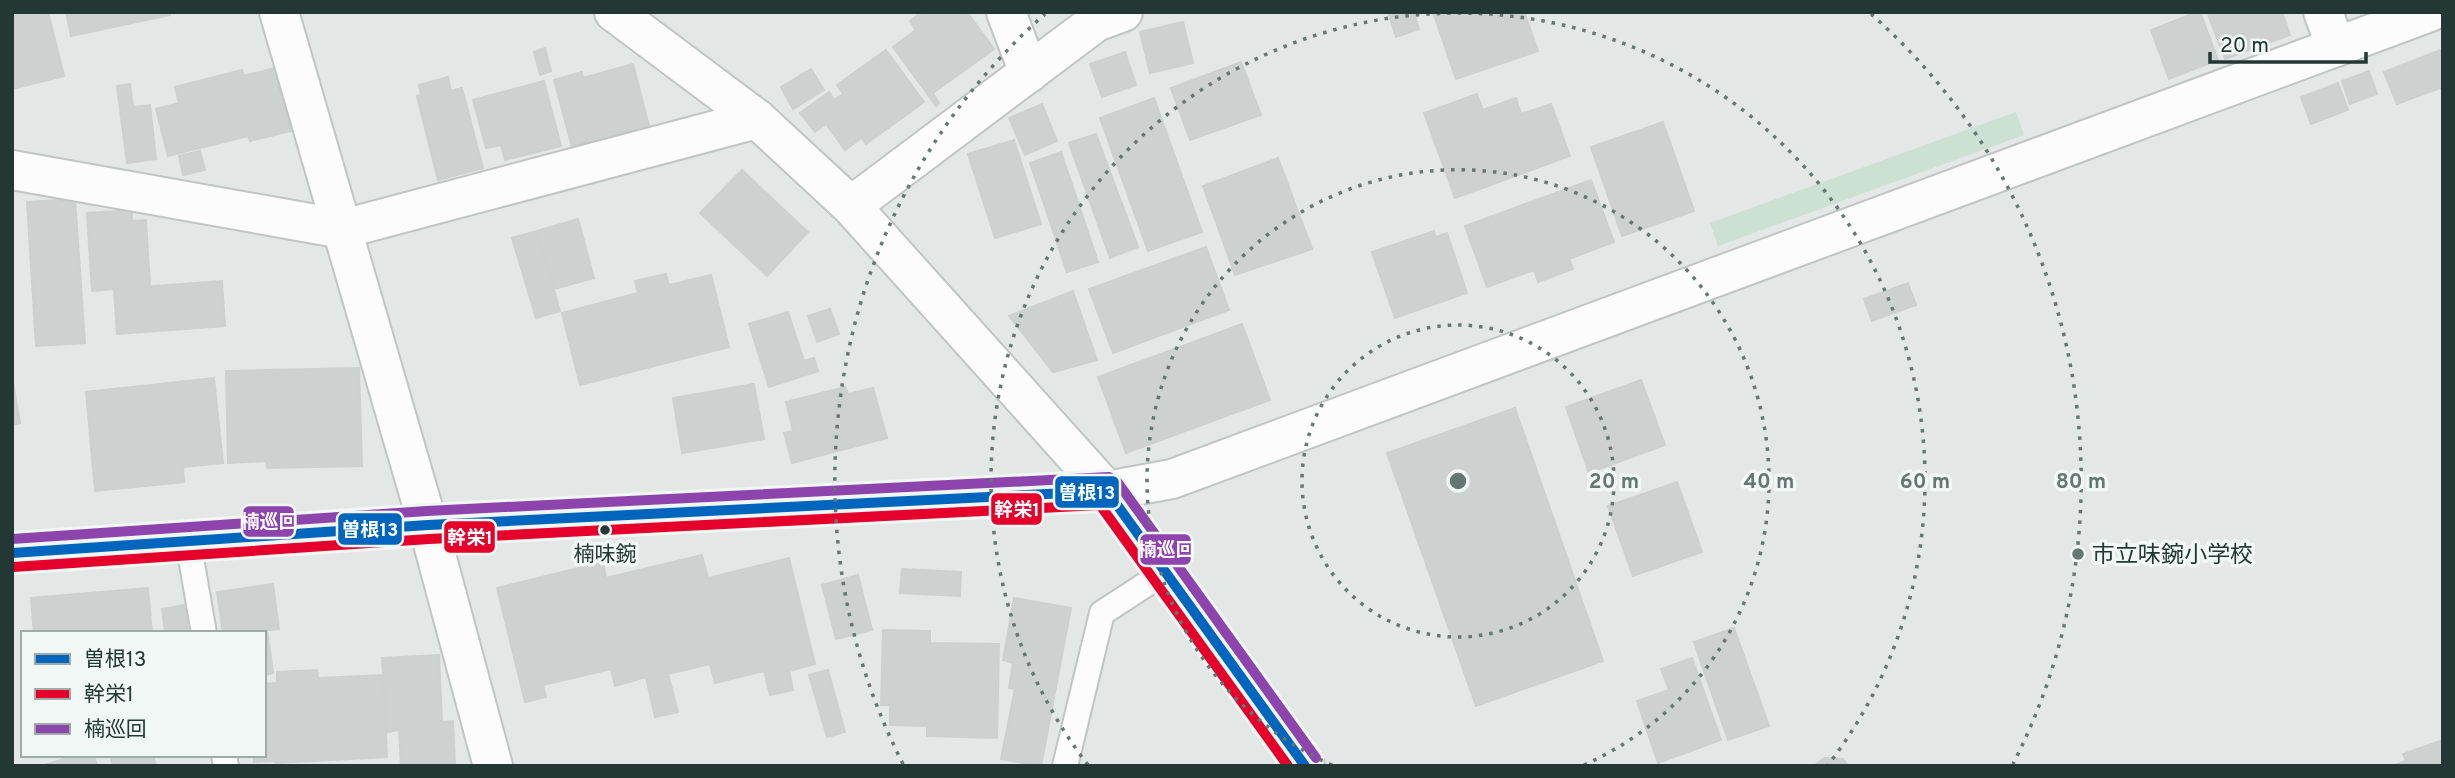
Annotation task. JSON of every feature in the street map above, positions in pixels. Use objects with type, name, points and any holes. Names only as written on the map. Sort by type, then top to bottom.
[{"type":"street","points":[[279,12],[428,525],[493,766]]},
{"type":"street","points":[[614,12],[757,118],[851,206],[1107,491],[1305,766]]},
{"type":"street","points":[[1006,12],[1029,73]]},
{"type":"street","points":[[851,206],[1096,22],[1123,12]]},
{"type":"street","points":[[12,553],[428,525],[1107,491],[1172,478],[2330,29],[2430,12]]},
{"type":"street","points":[[12,170],[343,229],[757,118]]},
{"type":"lane","points":[[188,541],[204,631]]},
{"type":"lane","points":[[1065,766],[1102,613],[1165,572]]},
{"type":"green space","points":[[2016,112],[2024,135],[1718,246],[1710,223]]},
{"type":"building","points":[[12,12],[48,12],[64,76],[12,89]]},
{"type":"building","points":[[66,12],[169,12],[170,15],[71,36]]},
{"type":"building","points":[[922,12],[967,12],[994,49],[933,93],[939,103],[936,106],[893,47],[916,30],[910,21]]},
{"type":"building","points":[[1388,12],[1414,12],[1419,29],[1396,37]]},
{"type":"building","points":[[1433,12],[1524,12],[1538,51],[1456,79]]},
{"type":"building","points":[[2200,12],[2218,60],[2169,79],[2151,30]]},
{"type":"building","points":[[2207,12],[2282,12],[2290,35],[2225,59]]},
{"type":"building","points":[[1183,22],[1193,63],[1150,73],[1140,32]]},
{"type":"building","points":[[545,48],[551,71],[540,75],[534,52]]},
{"type":"building","points":[[2443,49],[2443,87],[2397,104],[2384,72]]},
{"type":"building","points":[[886,50],[924,102],[866,144],[861,138],[845,150],[826,124],[815,132],[800,113],[829,92],[834,100],[843,94],[837,85]]},
{"type":"building","points":[[1125,52],[1136,85],[1102,97],[1090,64]]},
{"type":"building","points":[[1241,62],[1261,115],[1190,140],[1171,88]]},
{"type":"building","points":[[633,64],[649,126],[572,147],[554,80],[582,72],[583,78]]},
{"type":"building","points":[[275,68],[291,131],[250,141],[248,136],[168,156],[156,109],[179,103],[175,87],[242,70],[244,76]]},
{"type":"building","points":[[811,69],[824,90],[793,109],[781,87]]},
{"type":"building","points":[[2369,71],[2377,94],[2350,104],[2342,81]]},
{"type":"building","points":[[448,77],[451,91],[462,88],[483,168],[438,180],[417,96],[421,95],[419,85]]},
{"type":"building","points":[[544,81],[561,146],[505,160],[501,145],[486,148],[473,100]]},
{"type":"building","points":[[2338,83],[2348,110],[2311,124],[2301,97]]},
{"type":"building","points":[[130,84],[133,107],[150,105],[156,159],[127,163],[117,86]]},
{"type":"building","points":[[1477,94],[1483,110],[1516,98],[1521,114],[1551,104],[1570,156],[1455,198],[1424,113]]},
{"type":"building","points":[[1154,98],[1202,232],[1148,251],[1100,118]]},
{"type":"building","points":[[1042,104],[1057,141],[1025,155],[1009,118]]},
{"type":"building","points":[[1663,122],[1694,211],[1622,236],[1591,147]]},
{"type":"building","points":[[1096,134],[1138,247],[1110,258],[1069,143]]},
{"type":"building","points":[[1014,140],[1041,224],[995,238],[968,154]]},
{"type":"building","points":[[200,151],[205,170],[183,175],[179,156]]},
{"type":"building","points":[[1061,152],[1098,262],[1067,272],[1030,163]]},
{"type":"building","points":[[1278,158],[1312,249],[1235,275],[1203,186]]},
{"type":"building","points":[[742,170],[808,232],[767,276],[700,213]]},
{"type":"building","points":[[1591,180],[1614,242],[1569,259],[1573,269],[1538,282],[1534,270],[1487,287],[1465,226]]},
{"type":"building","points":[[75,199],[85,343],[36,346],[27,202]]},
{"type":"building","points":[[132,210],[132,221],[146,220],[150,286],[92,291],[87,213]]},
{"type":"building","points":[[578,219],[594,278],[554,289],[537,231]]},
{"type":"building","points":[[537,231],[560,311],[536,318],[512,238]]},
{"type":"building","points":[[1434,231],[1436,237],[1447,233],[1467,293],[1395,318],[1372,252]]},
{"type":"building","points":[[1206,247],[1229,310],[1113,353],[1089,289]]},
{"type":"building","points":[[666,274],[669,285],[711,275],[729,347],[580,385],[562,313],[638,293],[635,281]]},
{"type":"building","points":[[222,281],[225,326],[117,334],[114,289]]},
{"type":"building","points":[[1908,283],[1916,305],[1872,321],[1864,299]]},
{"type":"building","points":[[1073,291],[1097,360],[1053,372],[1009,316]]},
{"type":"building","points":[[830,309],[839,334],[817,342],[808,316]]},
{"type":"building","points":[[788,312],[804,361],[814,358],[818,371],[769,387],[749,324]]},
{"type":"building","points":[[1242,324],[1270,400],[1126,453],[1098,377]]},
{"type":"building","points":[[359,368],[362,466],[267,468],[266,461],[228,463],[226,371]]},
{"type":"building","points":[[12,377],[20,423],[12,425]]},
{"type":"building","points":[[214,378],[223,463],[183,467],[184,482],[95,491],[86,392]]},
{"type":"building","points":[[1641,380],[1665,445],[1589,473],[1566,407]]},
{"type":"building","points":[[754,384],[764,439],[682,453],[673,398]]},
{"type":"building","points":[[845,387],[848,394],[873,388],[887,438],[792,463],[784,433],[793,431],[786,402]]},
{"type":"building","points":[[1515,408],[1603,661],[1476,706],[1387,453]]},
{"type":"building","points":[[1677,482],[1702,552],[1633,576],[1608,506]]},
{"type":"building","points":[[702,555],[708,578],[789,558],[815,664],[789,671],[793,690],[770,695],[764,671],[715,683],[710,664],[668,674],[678,712],[655,717],[646,677],[615,686],[611,669],[543,685],[546,697],[525,702],[497,588],[603,562],[606,578]]},
{"type":"building","points":[[902,569],[961,572],[960,596],[900,593]]},
{"type":"building","points":[[858,575],[872,630],[836,639],[822,585]]},
{"type":"building","points":[[273,584],[279,629],[267,630],[273,673],[266,675],[266,631],[223,631],[217,592]]},
{"type":"building","points":[[148,588],[152,631],[34,631],[31,598]]},
{"type":"building","points":[[1014,598],[1071,608],[1041,766],[1001,759],[1015,689],[1009,688],[1013,663],[1003,660]]},
{"type":"building","points":[[185,605],[188,631],[165,631],[162,609]]},
{"type":"building","points":[[1734,628],[1769,726],[1728,740],[1694,642]]},
{"type":"building","points":[[883,630],[930,631],[930,643],[999,644],[997,738],[927,736],[927,726],[890,725],[890,705],[881,705]]},
{"type":"building","points":[[439,655],[442,722],[453,721],[455,765],[401,766],[399,730],[387,732],[382,658]]},
{"type":"building","points":[[1692,658],[1721,740],[1658,763],[1637,701],[1669,690],[1661,669]]},
{"type":"building","points":[[317,670],[318,678],[383,675],[387,757],[254,762],[254,757],[266,757],[266,684],[277,683],[277,672]]},
{"type":"building","points":[[828,670],[845,732],[827,737],[809,675]]},
{"type":"building","points":[[2443,740],[2443,766],[2392,766],[2406,761],[2403,754]]},
{"type":"building","points":[[70,757],[95,757],[97,766],[42,766]]},
{"type":"building","points":[[111,757],[154,757],[156,766],[113,766]]},
{"type":"building","points":[[1824,758],[1843,759],[1848,766],[1814,766]]},
{"type":"transit line","name":"楠巡回","points":[[12,539],[427,511],[1109,477],[1118,483],[1316,758]]},
{"type":"transit line","name":"曽根13","points":[[12,553],[428,525],[1107,491],[1305,766]]},
{"type":"transit line","name":"幹栄1","points":[[13,567],[429,539],[1100,505],[1288,766]]},
{"type":"place","name":"楠味鋺","points":[[605,530]]},
{"type":"place","name":"市立味鋺小学校","points":[[2078,554]]}]
